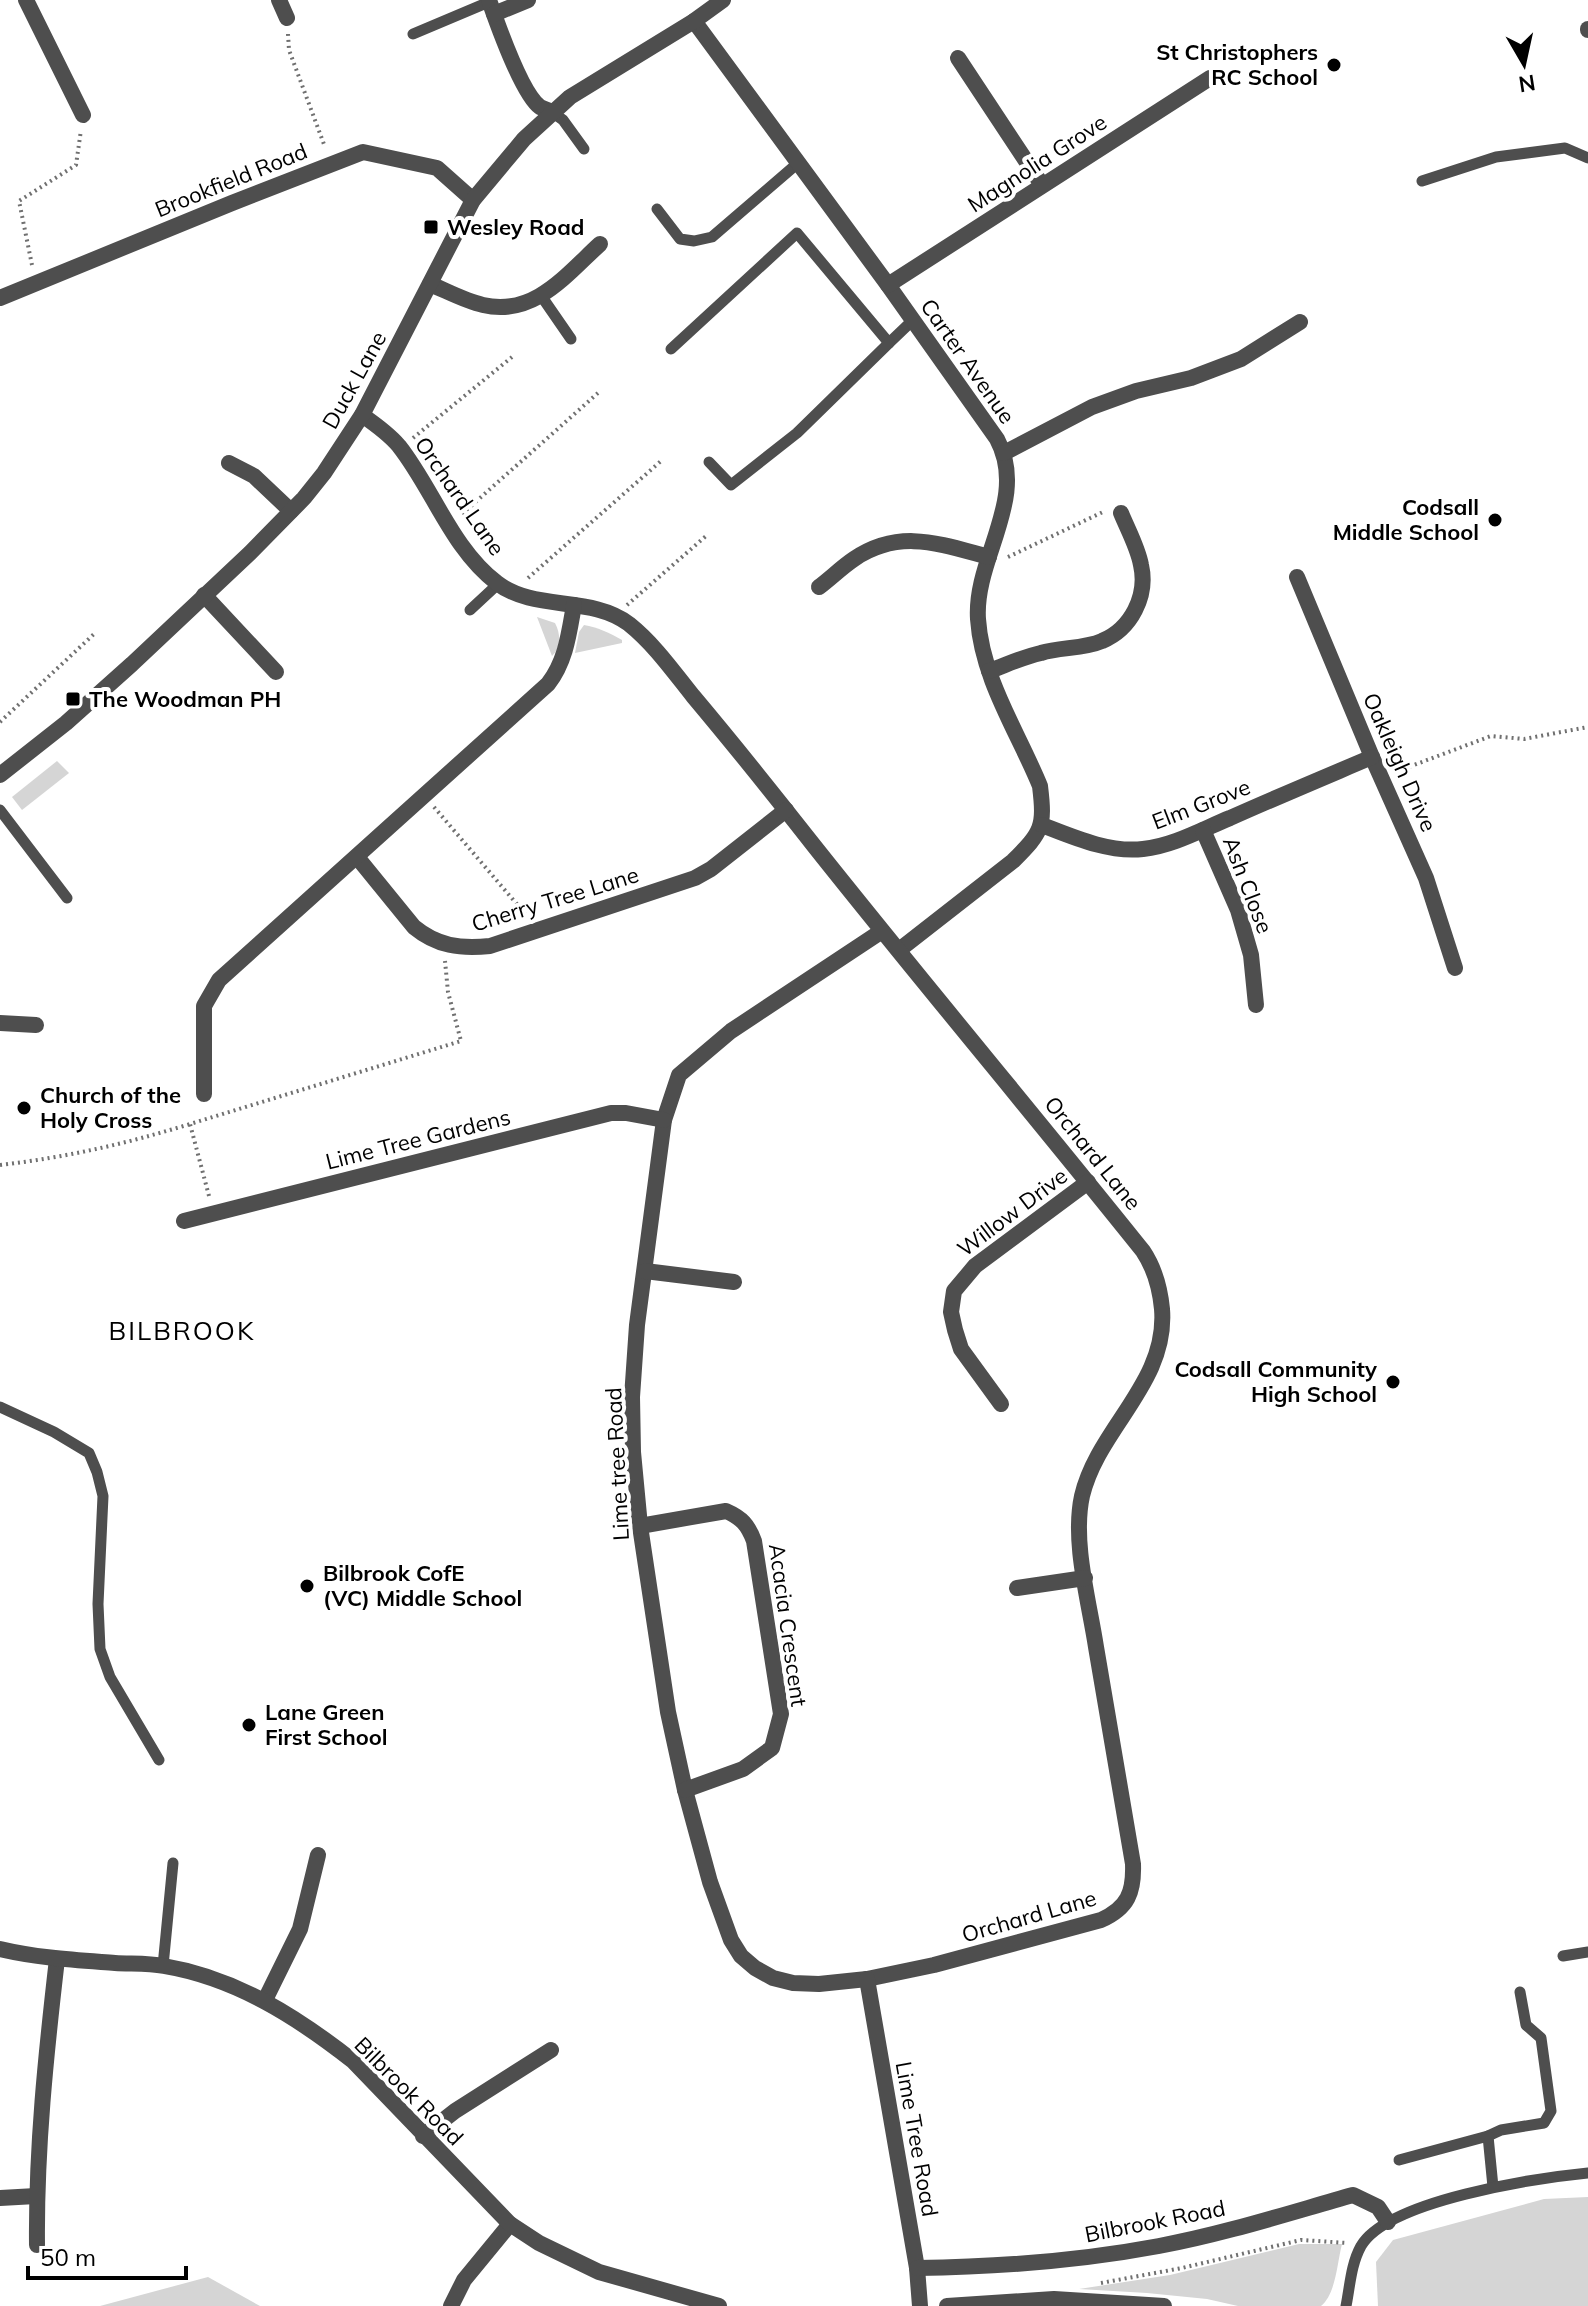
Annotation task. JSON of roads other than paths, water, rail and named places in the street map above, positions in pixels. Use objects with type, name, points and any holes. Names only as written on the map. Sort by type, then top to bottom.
[{"type":"street","points":[[26,0],[83,115]]},
{"type":"street","points":[[279,0],[287,18]]},
{"type":"street","points":[[528,0],[491,5],[516,69],[532,98],[552,112]]},
{"type":"street","name":"Duck Lane","points":[[0,775],[66,723],[132,664],[291,511],[324,473],[362,415],[473,200],[524,139],[552,112],[598,78],[694,21],[723,0]]},
{"type":"street","name":"Carter Avenue","points":[[694,21],[888,285],[1004,453],[1006,503],[989,557],[978,614],[980,640],[989,671],[1040,786],[1042,825]]},
{"type":"street","points":[[958,58],[1042,185]]},
{"type":"street","name":"Magnolia Grove","points":[[888,285],[1210,78]]},
{"type":"street","name":"Brookfield Road","points":[[0,298],[363,152],[437,168],[473,200]]},
{"type":"street","points":[[430,284],[479,305],[513,307],[542,297],[600,244]]},
{"type":"street","points":[[1004,453],[1092,407],[1136,391],[1191,378],[1241,359],[1300,322]]},
{"type":"street","name":"Orchard Lane","points":[[362,415],[396,443],[457,537],[498,584],[538,600],[606,612],[625,621],[643,636],[1088,1182],[1149,1260],[1156,1277],[1162,1317],[1160,1344],[1152,1369],[1090,1474],[1082,1496],[1079,1520],[1085,1578],[1133,1864],[1133,1882],[1127,1901],[1116,1914],[1101,1920],[934,1965],[867,1979]]},
{"type":"street","points":[[229,463],[254,476],[291,511]]},
{"type":"street","points":[[989,671],[1042,652],[1100,642],[1118,632],[1130,619],[1139,601],[1142,572],[1121,513]]},
{"type":"street","points":[[819,587],[854,559],[880,545],[906,540],[927,541],[989,557]]},
{"type":"street","name":"Oakleigh Drive","points":[[1297,577],[1426,878],[1455,968]]},
{"type":"street","points":[[204,595],[276,672]]},
{"type":"street","points":[[204,1094],[204,1006],[219,980],[548,684],[563,657],[574,605]]},
{"type":"street","name":"Elm Grove","points":[[1042,825],[1085,841],[1124,849],[1143,849],[1203,830],[1372,757]]},
{"type":"street","name":"Cherry Tree Lane","points":[[357,857],[414,927],[444,945],[465,949],[490,946],[677,885],[711,869],[786,810]]},
{"type":"street","points":[[899,950],[1013,861],[1029,845],[1042,825]]},
{"type":"street","name":"Ash Close","points":[[1203,830],[1238,910],[1251,955],[1256,1005]]},
{"type":"street","name":"Lime tree Road","points":[[867,1979],[819,1984],[773,1978],[741,1956],[731,1940],[710,1882],[668,1712],[636,1492],[632,1397],[637,1325],[664,1120],[679,1075],[731,1031],[882,931]]},
{"type":"street","points":[[0,1023],[36,1025]]},
{"type":"street","name":"Lime Tree Gardens","points":[[184,1221],[611,1113],[664,1120]]},
{"type":"street","name":"Willow Drive","points":[[1001,1404],[961,1349],[951,1312],[954,1291],[975,1266],[1088,1182]]},
{"type":"street","points":[[645,1271],[734,1282]]},
{"type":"street","name":"Acacia Crescent","points":[[640,1526],[726,1511],[748,1526],[754,1541],[781,1714],[772,1748],[743,1769],[685,1790]]},
{"type":"street","points":[[1017,1588],[1085,1578]]},
{"type":"street","points":[[265,2000],[300,1929],[318,1855]]},
{"type":"street","name":"Bilbrook Road","points":[[0,1949],[57,1959],[163,1966],[221,1982],[265,2000],[353,2061],[510,2224],[549,2248],[599,2272],[719,2306]]},
{"type":"street","points":[[37,2245],[40,2117],[57,1959]]},
{"type":"street","name":"Lime Tree Road","points":[[867,1979],[917,2268],[920,2306]]},
{"type":"street","points":[[423,2136],[455,2111],[551,2050]]},
{"type":"street","name":"Bilbrook Road","points":[[917,2268],[1080,2258],[1161,2246],[1353,2195],[1378,2207],[1388,2222]]},
{"type":"street","points":[[0,2198],[36,2196]]},
{"type":"street","points":[[451,2306],[464,2280],[510,2224]]},
{"type":"street","points":[[947,2306],[1054,2299],[1164,2306]]},
{"type":"lane","points":[[413,34],[491,5]]},
{"type":"lane","points":[[552,112],[563,120],[584,149]]},
{"type":"lane","points":[[1422,181],[1496,157],[1565,148],[1588,158]]},
{"type":"lane","points":[[657,209],[680,239],[694,241],[712,237],[798,163]]},
{"type":"lane","points":[[671,349],[797,233],[889,343]]},
{"type":"lane","points":[[542,297],[571,339]]},
{"type":"lane","points":[[709,462],[731,485],[797,433],[912,321]]},
{"type":"lane","points":[[470,610],[498,584]]},
{"type":"lane","points":[[0,810],[67,898]]},
{"type":"lane","points":[[0,1407],[54,1432],[89,1453],[103,1496],[98,1604],[100,1649],[110,1677],[159,1760]]},
{"type":"lane","points":[[163,1966],[173,1863]]},
{"type":"lane","points":[[1563,1956],[1588,1952]]},
{"type":"lane","points":[[1399,2160],[1501,2130],[1544,2123],[1551,2111],[1541,2038],[1526,2025],[1520,1992]]},
{"type":"lane","points":[[1488,2136],[1493,2187]]},
{"type":"lane","points":[[1346,2306],[1353,2267],[1362,2244],[1388,2222],[1411,2211],[1493,2187],[1588,2173]]},
{"type":"place","name":"St Christophers RC School","points":[[1334,65]]},
{"type":"place","name":"Wesley Road","points":[[431,227]]},
{"type":"place","name":"Codsall Middle School","points":[[1495,520]]},
{"type":"place","name":"The Woodman PH","points":[[73,699]]},
{"type":"place","name":"Church of the Holy Cross","points":[[24,1108]]},
{"type":"place","name":"Codsall Community High School","points":[[1393,1382]]},
{"type":"place","name":"Bilbrook CofE (VC) Middle School","points":[[307,1586]]},
{"type":"place","name":"Lane Green First School","points":[[249,1725]]},
{"type":"district","name":"BILBROOK","points":[[182,1330]]}]
